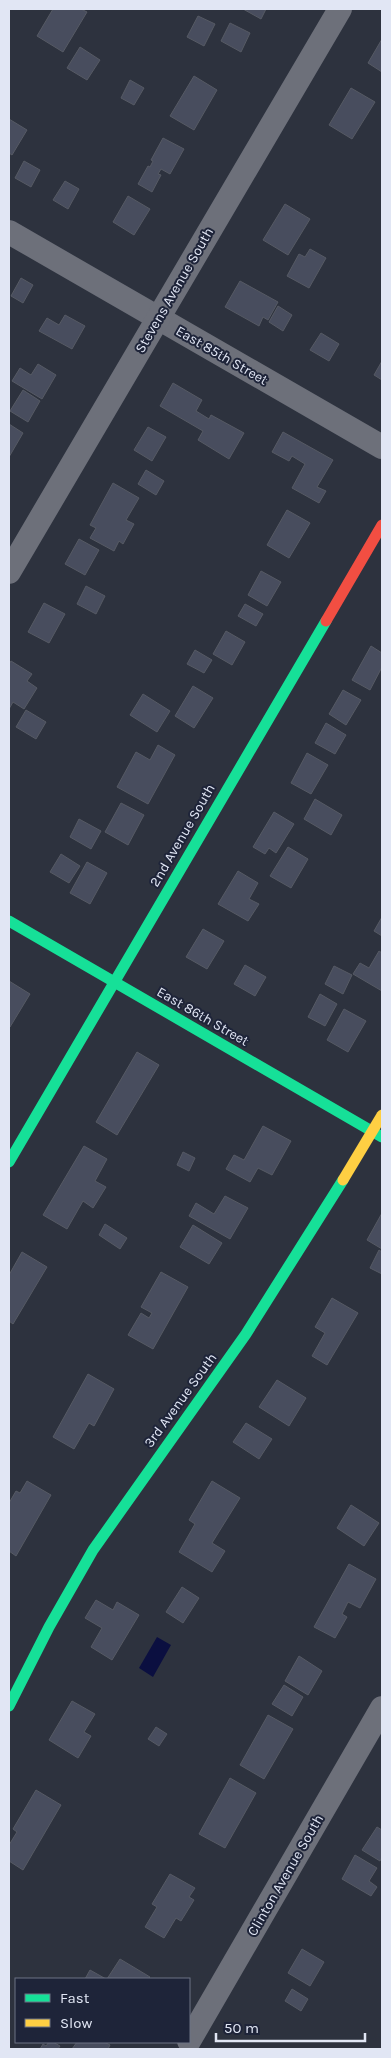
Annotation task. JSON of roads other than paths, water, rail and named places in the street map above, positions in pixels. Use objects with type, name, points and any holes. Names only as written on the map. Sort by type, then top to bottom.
[{"type":"street","name":"Stevens Avenue South","points":[[9,572],[340,9]]},
{"type":"street","name":"East 85th Street","points":[[9,232],[382,447]]},
{"type":"street","name":"2nd Avenue South","points":[[9,1162],[382,525]]},
{"type":"street","name":"East 86th Street","points":[[9,921],[377,1134]]},
{"type":"street","name":"3rd Avenue South","points":[[9,1706],[36,1649],[93,1550],[241,1341],[377,1134],[382,1115]]},
{"type":"street","name":"Clinton Avenue South","points":[[190,2040],[382,1708]]}]
